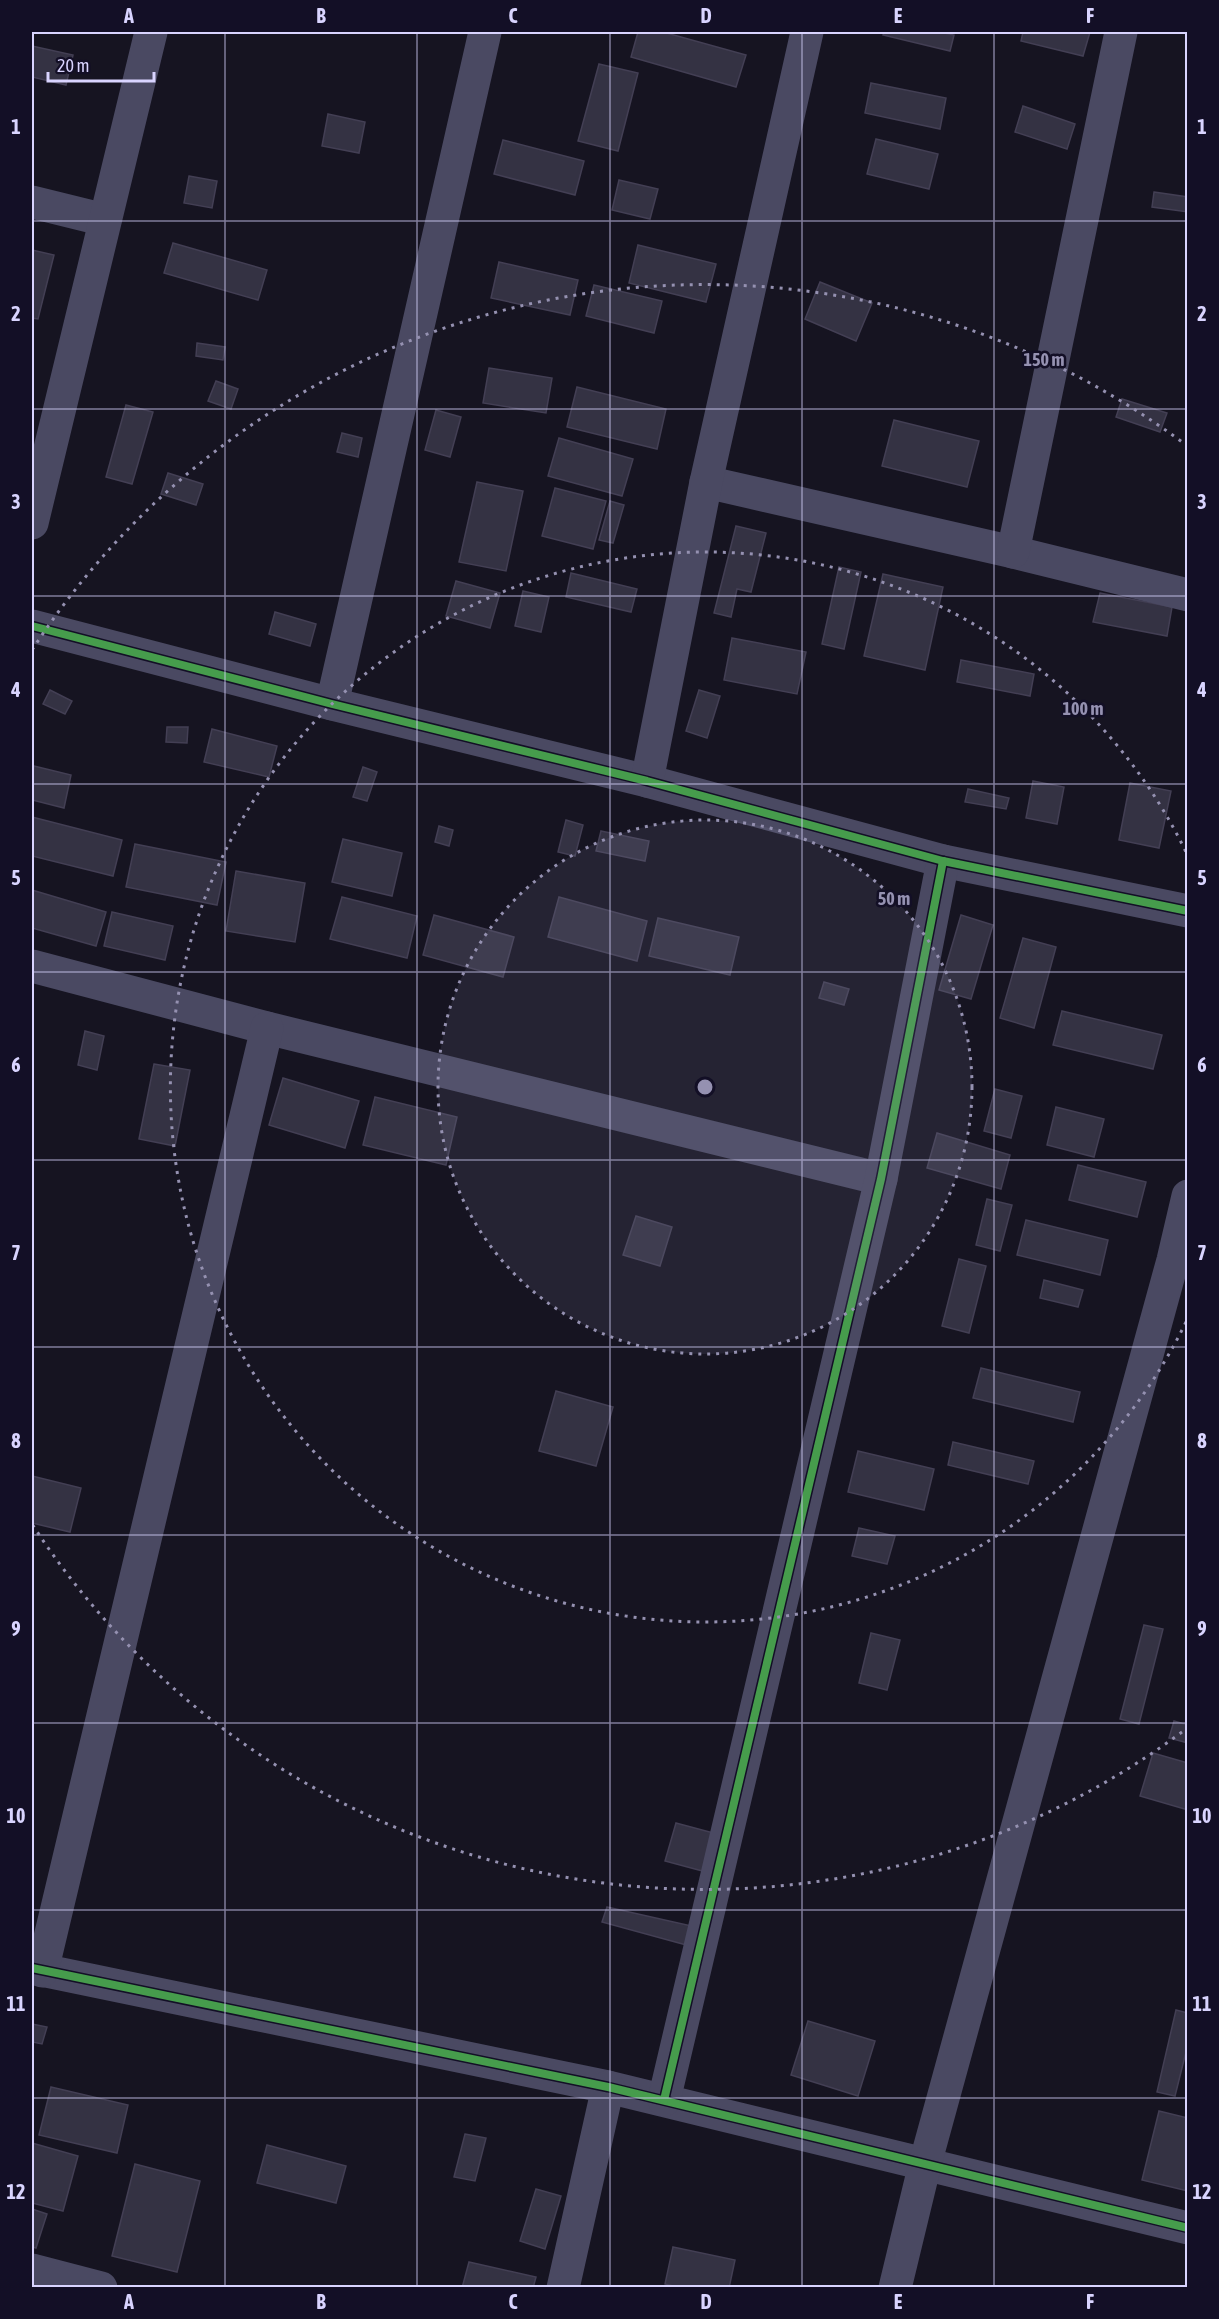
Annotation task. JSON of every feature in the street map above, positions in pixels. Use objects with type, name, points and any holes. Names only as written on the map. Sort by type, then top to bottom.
[{"type":"street","points":[[32,523],[151,32]]},
{"type":"street","points":[[332,704],[486,32]]},
{"type":"street","points":[[647,782],[706,482],[807,32]]},
{"type":"street","points":[[1013,552],[1121,32]]},
{"type":"street","points":[[32,202],[105,220]]},
{"type":"street","points":[[706,482],[1013,552],[1188,595]]},
{"type":"street","points":[[32,627],[647,782],[943,861],[1188,911]]},
{"type":"street","points":[[664,2100],[881,1179],[943,861]]},
{"type":"street","points":[[32,966],[267,1028],[881,1179]]},
{"type":"street","points":[[267,1028],[37,1970],[608,2086],[1188,2228]]},
{"type":"street","points":[[895,2288],[925,2164],[1180,1261],[1188,1196]]},
{"type":"street","points":[[563,2288],[608,2086]]},
{"type":"street","points":[[32,2270],[101,2288]]},
{"type":"building","points":[[638,32],[663,32],[746,55],[736,87],[631,57]]},
{"type":"building","points":[[884,32],[940,32],[954,35],[950,51],[883,35]]},
{"type":"building","points":[[1023,32],[1090,32],[1083,56],[1021,41]]},
{"type":"building","points":[[32,46],[73,55],[66,85],[32,77]]},
{"type":"building","points":[[599,64],[638,73],[618,151],[578,141]]},
{"type":"building","points":[[871,83],[946,98],[940,129],[865,113]]},
{"type":"building","points":[[1023,106],[1075,124],[1067,149],[1015,132]]},
{"type":"building","points":[[328,114],[365,122],[359,153],[322,146]]},
{"type":"building","points":[[876,139],[938,154],[929,189],[867,174]]},
{"type":"building","points":[[503,140],[584,161],[575,195],[494,174]]},
{"type":"building","points":[[189,176],[217,181],[212,208],[184,203]]},
{"type":"building","points":[[619,180],[658,189],[650,219],[612,210]]},
{"type":"building","points":[[1154,192],[1188,197],[1188,212],[1152,207]]},
{"type":"building","points":[[173,243],[267,270],[258,300],[164,273]]},
{"type":"building","points":[[638,245],[716,264],[706,302],[629,283]]},
{"type":"building","points":[[32,250],[54,255],[38,319],[32,318]]},
{"type":"building","points":[[499,262],[578,280],[570,315],[491,298]]},
{"type":"building","points":[[820,282],[872,303],[856,341],[805,319]]},
{"type":"building","points":[[594,285],[662,301],[654,333],[586,316]]},
{"type":"building","points":[[197,343],[225,347],[223,360],[196,356]]},
{"type":"building","points":[[489,368],[552,378],[546,413],[483,403]]},
{"type":"building","points":[[216,381],[238,389],[231,409],[208,401]]},
{"type":"building","points":[[577,387],[666,409],[657,449],[567,427]]},
{"type":"building","points":[[1122,399],[1167,413],[1160,432],[1116,417]]},
{"type":"building","points":[[126,405],[153,412],[132,484],[106,477]]},
{"type":"building","points":[[436,410],[461,417],[450,457],[425,450]]},
{"type":"building","points":[[894,420],[979,441],[967,487],[882,466]]},
{"type":"building","points":[[342,433],[362,438],[358,457],[337,452]]},
{"type":"building","points":[[559,438],[633,459],[622,496],[548,476]]},
{"type":"building","points":[[168,473],[203,484],[196,505],[161,494]]},
{"type":"building","points":[[477,482],[523,491],[506,571],[459,562]]},
{"type":"building","points":[[555,488],[606,501],[593,549],[542,536]]},
{"type":"building","points":[[610,501],[624,505],[613,543],[599,540]]},
{"type":"building","points":[[736,526],[766,533],[751,592],[737,589],[731,617],[714,613]]},
{"type":"building","points":[[839,567],[861,572],[844,649],[822,644]]},
{"type":"building","points":[[571,573],[637,589],[631,612],[566,597]]},
{"type":"building","points":[[883,574],[943,587],[925,670],[864,656]]},
{"type":"building","points":[[456,581],[500,593],[490,628],[446,616]]},
{"type":"building","points":[[523,591],[549,597],[541,632],[515,626]]},
{"type":"building","points":[[1100,593],[1172,607],[1167,636],[1093,622]]},
{"type":"building","points":[[275,612],[316,624],[310,646],[269,634]]},
{"type":"building","points":[[732,638],[806,652],[797,694],[724,680]]},
{"type":"building","points":[[961,660],[1034,674],[1030,696],[957,682]]},
{"type":"building","points":[[50,690],[72,701],[65,714],[43,704]]},
{"type":"building","points":[[699,690],[720,696],[707,738],[686,731]]},
{"type":"building","points":[[167,727],[188,727],[187,743],[166,742]]},
{"type":"building","points":[[212,729],[277,746],[269,777],[204,762]]},
{"type":"building","points":[[34,766],[71,775],[64,808],[32,800]]},
{"type":"building","points":[[363,767],[377,772],[367,801],[353,797]]},
{"type":"building","points":[[1033,781],[1064,787],[1057,824],[1026,818]]},
{"type":"building","points":[[1130,783],[1171,791],[1159,848],[1119,840]]},
{"type":"building","points":[[968,789],[1009,798],[1006,809],[965,802]]},
{"type":"building","points":[[32,817],[122,840],[113,876],[32,856]]},
{"type":"building","points":[[566,820],[583,825],[575,856],[558,852]]},
{"type":"building","points":[[439,826],[453,830],[449,846],[435,842]]},
{"type":"building","points":[[601,831],[649,841],[645,861],[596,851]]},
{"type":"building","points":[[343,839],[402,853],[392,896],[332,882]]},
{"type":"building","points":[[135,844],[226,862],[217,905],[126,887]]},
{"type":"building","points":[[236,871],[305,883],[295,942],[226,931]]},
{"type":"building","points":[[32,890],[106,912],[96,946],[32,928]]},
{"type":"building","points":[[342,897],[417,916],[407,958],[330,939]]},
{"type":"building","points":[[559,897],[647,921],[637,961],[548,937]]},
{"type":"building","points":[[112,912],[173,926],[165,960],[104,946]]},
{"type":"building","points":[[434,915],[514,937],[503,977],[423,955]]},
{"type":"building","points":[[961,915],[993,925],[971,999],[939,990]]},
{"type":"building","points":[[658,918],[739,937],[730,975],[649,956]]},
{"type":"building","points":[[1023,938],[1056,947],[1034,1028],[1000,1018]]},
{"type":"building","points":[[824,982],[849,989],[844,1005],[819,998]]},
{"type":"building","points":[[1062,1011],[1162,1035],[1153,1069],[1053,1045]]},
{"type":"building","points":[[85,1031],[104,1036],[97,1070],[78,1065]]},
{"type":"building","points":[[154,1064],[190,1070],[175,1146],[139,1139]]},
{"type":"building","points":[[283,1078],[359,1101],[345,1148],[269,1125]]},
{"type":"building","points":[[995,1089],[1022,1096],[1011,1138],[984,1131]]},
{"type":"building","points":[[375,1097],[457,1117],[446,1165],[363,1145]]},
{"type":"building","points":[[1056,1107],[1104,1119],[1094,1157],[1047,1145]]},
{"type":"building","points":[[937,1133],[1010,1155],[1001,1189],[927,1168]]},
{"type":"building","points":[[1078,1165],[1146,1182],[1137,1217],[1069,1200]]},
{"type":"building","points":[[987,1199],[1012,1205],[1000,1251],[976,1245]]},
{"type":"building","points":[[636,1216],[672,1227],[660,1266],[623,1255]]},
{"type":"building","points":[[1026,1220],[1108,1240],[1100,1275],[1017,1255]]},
{"type":"building","points":[[959,1259],[986,1266],[969,1333],[942,1326]]},
{"type":"building","points":[[1044,1280],[1083,1290],[1078,1307],[1040,1298]]},
{"type":"building","points":[[981,1368],[1080,1392],[1073,1422],[973,1398]]},
{"type":"building","points":[[556,1391],[613,1407],[596,1466],[539,1451]]},
{"type":"building","points":[[953,1442],[1034,1461],[1028,1484],[948,1465]]},
{"type":"building","points":[[858,1451],[934,1469],[924,1510],[848,1492]]},
{"type":"building","points":[[32,1476],[81,1488],[70,1532],[32,1523]]},
{"type":"building","points":[[859,1528],[895,1536],[887,1564],[852,1556]]},
{"type":"building","points":[[1144,1625],[1163,1629],[1139,1724],[1120,1719]]},
{"type":"building","points":[[871,1633],[900,1640],[887,1690],[859,1683]]},
{"type":"building","points":[[1174,1721],[1188,1725],[1188,1743],[1169,1738]]},
{"type":"building","points":[[1153,1753],[1188,1763],[1188,1810],[1140,1796]]},
{"type":"building","points":[[676,1823],[721,1835],[710,1873],[665,1861]]},
{"type":"building","points":[[607,1907],[705,1929],[701,1949],[602,1922]]},
{"type":"building","points":[[1176,2010],[1188,2013],[1188,2044],[1175,2096],[1157,2092]]},
{"type":"building","points":[[808,2021],[875,2041],[858,2096],[791,2075]]},
{"type":"building","points":[[32,2024],[47,2027],[42,2044],[32,2042]]},
{"type":"building","points":[[51,2087],[128,2105],[117,2153],[39,2135]]},
{"type":"building","points":[[1159,2111],[1188,2118],[1188,2191],[1142,2180]]},
{"type":"building","points":[[465,2134],[486,2138],[475,2181],[454,2177]]},
{"type":"building","points":[[32,2143],[78,2156],[63,2211],[32,2203]]},
{"type":"building","points":[[267,2145],[346,2166],[336,2203],[257,2183]]},
{"type":"building","points":[[135,2164],[200,2181],[177,2272],[112,2256]]},
{"type":"building","points":[[536,2189],[561,2196],[545,2249],[520,2241]]},
{"type":"building","points":[[32,2209],[47,2214],[36,2248],[32,2247]]},
{"type":"building","points":[[673,2247],[735,2260],[729,2288],[681,2288],[665,2284]]},
{"type":"building","points":[[469,2262],[536,2277],[533,2288],[462,2288]]},
{"type":"cycle path","points":[[32,626],[332,704],[647,781],[943,861],[1188,911]]},
{"type":"cycle path","points":[[664,2100],[881,1179],[943,861]]},
{"type":"cycle path","points":[[32,1968],[608,2087],[1188,2228]]}]
